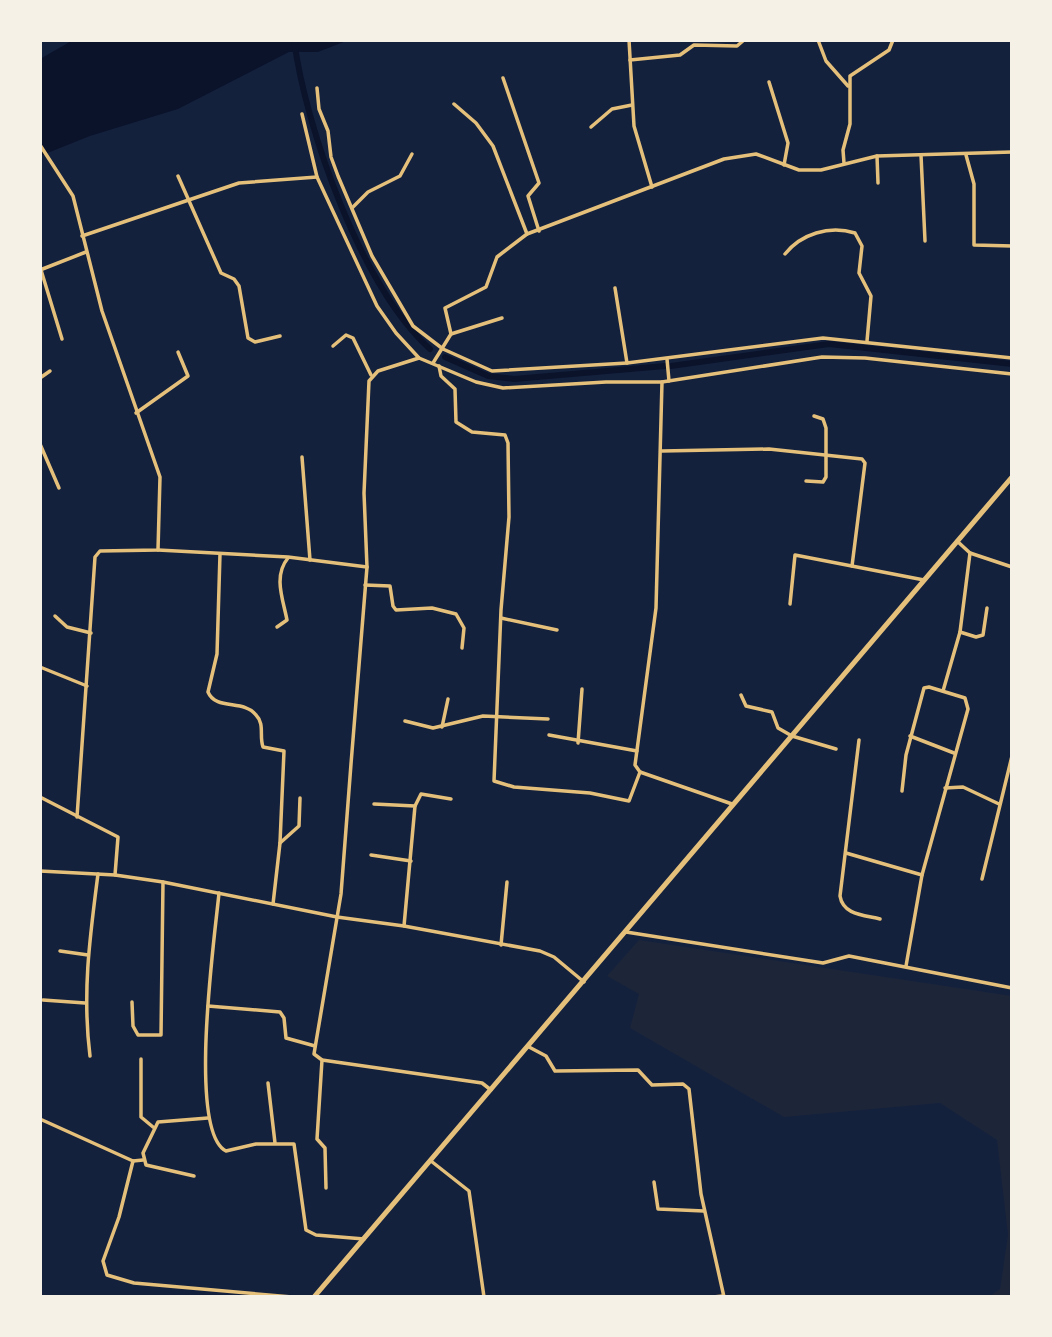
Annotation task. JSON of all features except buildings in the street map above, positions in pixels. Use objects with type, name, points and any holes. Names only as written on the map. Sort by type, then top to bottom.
[{"type":"main road","points":[[314,1297],[957,541],[1009,484],[1012,477]]},
{"type":"street","points":[[629,40],[632,105],[639,148],[652,187]]},
{"type":"street","points":[[629,60],[680,55],[694,45],[737,46],[744,40]]},
{"type":"street","points":[[818,40],[826,61],[848,86]]},
{"type":"street","points":[[844,163],[842,150],[850,124],[849,76],[889,50],[893,40]]},
{"type":"street","points":[[503,78],[539,183],[528,196],[539,231]]},
{"type":"street","points":[[769,82],[788,143],[784,165]]},
{"type":"street","points":[[317,88],[331,157],[372,256],[413,326],[443,349],[492,371],[627,363],[823,338],[867,341],[923,351],[1012,358]]},
{"type":"street","points":[[454,104],[476,123],[494,146],[527,234]]},
{"type":"street","points":[[591,127],[612,109],[632,105]]},
{"type":"street","points":[[302,114],[317,177],[377,306],[396,333],[419,358],[476,382],[503,388],[606,382],[662,382],[822,357],[865,358],[1012,374]]},
{"type":"street","points":[[40,145],[73,196],[102,311],[160,477],[158,550]]},
{"type":"street","points":[[433,363],[451,334],[445,308],[486,288],[497,257],[527,234],[652,187],[743,155],[768,156],[799,170],[821,170],[877,156],[1012,152]]},
{"type":"street","points":[[352,208],[368,192],[400,176],[412,154]]},
{"type":"street","points":[[921,155],[925,241]]},
{"type":"street","points":[[966,155],[974,184],[974,245],[1012,246]]},
{"type":"street","points":[[877,156],[878,183]]},
{"type":"street","points":[[178,176],[220,273],[234,279],[239,286],[248,338],[253,342],[280,336]]},
{"type":"street","points":[[82,236],[254,180],[317,177]]},
{"type":"street","points":[[785,254],[800,237],[820,232],[855,233],[862,246],[859,274],[871,296],[867,341]]},
{"type":"street","points":[[62,339],[40,270],[86,252]]},
{"type":"street","points":[[615,288],[627,363]]},
{"type":"street","points":[[451,334],[502,318]]},
{"type":"street","points":[[333,346],[346,335],[353,338],[371,375],[365,450],[367,567],[337,917],[315,1046],[316,1057],[482,1083],[492,1090]]},
{"type":"street","points":[[136,413],[188,376],[178,352]]},
{"type":"street","points":[[371,375],[387,367],[419,358]]},
{"type":"street","points":[[667,358],[669,381]]},
{"type":"street","points":[[439,366],[441,376],[455,390],[456,422],[472,432],[507,437],[509,517],[500,618],[494,781],[499,784],[590,793],[629,801],[640,772]]},
{"type":"street","points":[[40,378],[50,370]]},
{"type":"street","points":[[662,382],[656,608],[635,765],[640,772],[734,805]]},
{"type":"street","points":[[806,481],[826,479],[825,423],[814,416]]},
{"type":"street","points":[[40,444],[59,488]]},
{"type":"street","points":[[661,451],[769,449],[862,459],[865,463],[852,566]]},
{"type":"street","points":[[302,457],[310,560]]},
{"type":"street","points":[[957,541],[971,553],[1012,567]]},
{"type":"street","points":[[77,817],[93,568],[97,552],[158,550],[288,557],[367,567]]},
{"type":"street","points":[[943,691],[960,632],[971,553]]},
{"type":"street","points":[[220,554],[218,654],[208,692],[211,698],[222,704],[250,709],[259,718],[264,747],[284,751],[281,843],[272,904]]},
{"type":"street","points":[[790,604],[796,555],[925,580]]},
{"type":"street","points":[[277,627],[288,620],[279,578],[281,566],[288,557]]},
{"type":"street","points":[[365,584],[390,586],[396,610],[432,608],[456,614],[464,628],[462,648]]},
{"type":"street","points":[[960,632],[976,637],[983,635],[987,608]]},
{"type":"street","points":[[55,617],[67,627],[90,633]]},
{"type":"street","points":[[500,618],[557,630]]},
{"type":"street","points":[[40,667],[87,687]]},
{"type":"street","points":[[902,790],[910,736],[924,688],[943,691],[968,702],[945,788],[940,820],[922,876],[906,966]]},
{"type":"street","points":[[578,743],[583,689]]},
{"type":"street","points":[[741,695],[746,706],[772,712],[778,728],[792,736],[836,749]]},
{"type":"street","points":[[442,727],[448,699]]},
{"type":"street","points":[[405,721],[442,727],[476,716],[548,719]]},
{"type":"street","points":[[549,735],[578,743],[637,751]]},
{"type":"street","points":[[910,736],[954,754]]},
{"type":"street","points":[[859,740],[841,904],[849,911],[880,919]]},
{"type":"street","points":[[982,879],[1012,756]]},
{"type":"street","points":[[945,788],[963,787],[999,804]]},
{"type":"street","points":[[404,926],[415,806],[422,794],[451,799]]},
{"type":"street","points":[[40,797],[118,837],[116,875]]},
{"type":"street","points":[[281,843],[299,826],[300,798]]},
{"type":"street","points":[[374,804],[415,806]]},
{"type":"street","points":[[846,853],[922,876]]},
{"type":"street","points":[[371,855],[411,861]]},
{"type":"street","points":[[40,872],[98,873],[163,882],[337,917],[404,926],[501,945],[550,955],[584,982]]},
{"type":"street","points":[[90,1056],[85,1003],[98,873]]},
{"type":"street","points":[[132,1002],[135,1032],[140,1036],[159,1036],[163,882]]},
{"type":"street","points":[[501,945],[507,882]]},
{"type":"street","points":[[219,892],[208,1006],[205,1077],[209,1118],[223,1150],[275,1143],[296,1146],[308,1233],[364,1239]]},
{"type":"street","points":[[626,932],[823,963],[843,956],[1012,988]]},
{"type":"street","points":[[60,951],[88,955]]},
{"type":"street","points":[[43,1000],[85,1003]]},
{"type":"street","points":[[208,1006],[280,1012],[284,1018],[286,1038],[315,1046]]},
{"type":"street","points":[[529,1047],[546,1056],[558,1072],[638,1070],[652,1086],[683,1084],[690,1089],[704,1212],[724,1296],[713,1297]]},
{"type":"street","points":[[141,1059],[141,1117],[153,1128]]},
{"type":"street","points":[[322,1060],[317,1139],[325,1148],[326,1188]]},
{"type":"street","points":[[268,1083],[275,1143]]},
{"type":"street","points":[[142,1160],[153,1128],[165,1120],[209,1118]]},
{"type":"street","points":[[40,1119],[133,1161],[142,1160],[149,1166],[194,1176]]},
{"type":"street","points":[[133,1161],[119,1217],[103,1261],[104,1272],[134,1283],[292,1297]]},
{"type":"street","points":[[431,1161],[469,1191],[484,1297]]},
{"type":"street","points":[[654,1182],[658,1209],[704,1212]]},
{"type":"street","points":[[195,1297],[196,1288]]},
{"type":"street","points":[[577,1297],[662,1297]]},
{"type":"shaded area","points":[[73,40],[349,40],[318,52],[289,52],[178,109],[90,136],[40,156],[40,59]]},
{"type":"shaded area","points":[[639,940],[1012,996],[1012,1297],[988,1297],[1000,1289],[1008,1235],[997,1140],[940,1103],[784,1117],[630,1028],[639,994],[607,976]]},
{"type":"waterway","points":[[294,40],[311,118],[341,205],[382,288],[405,322],[430,349]]},
{"type":"waterway","points":[[671,366],[829,344],[1012,364]]},
{"type":"waterway","points":[[445,357],[488,376],[514,379],[665,366]]}]
